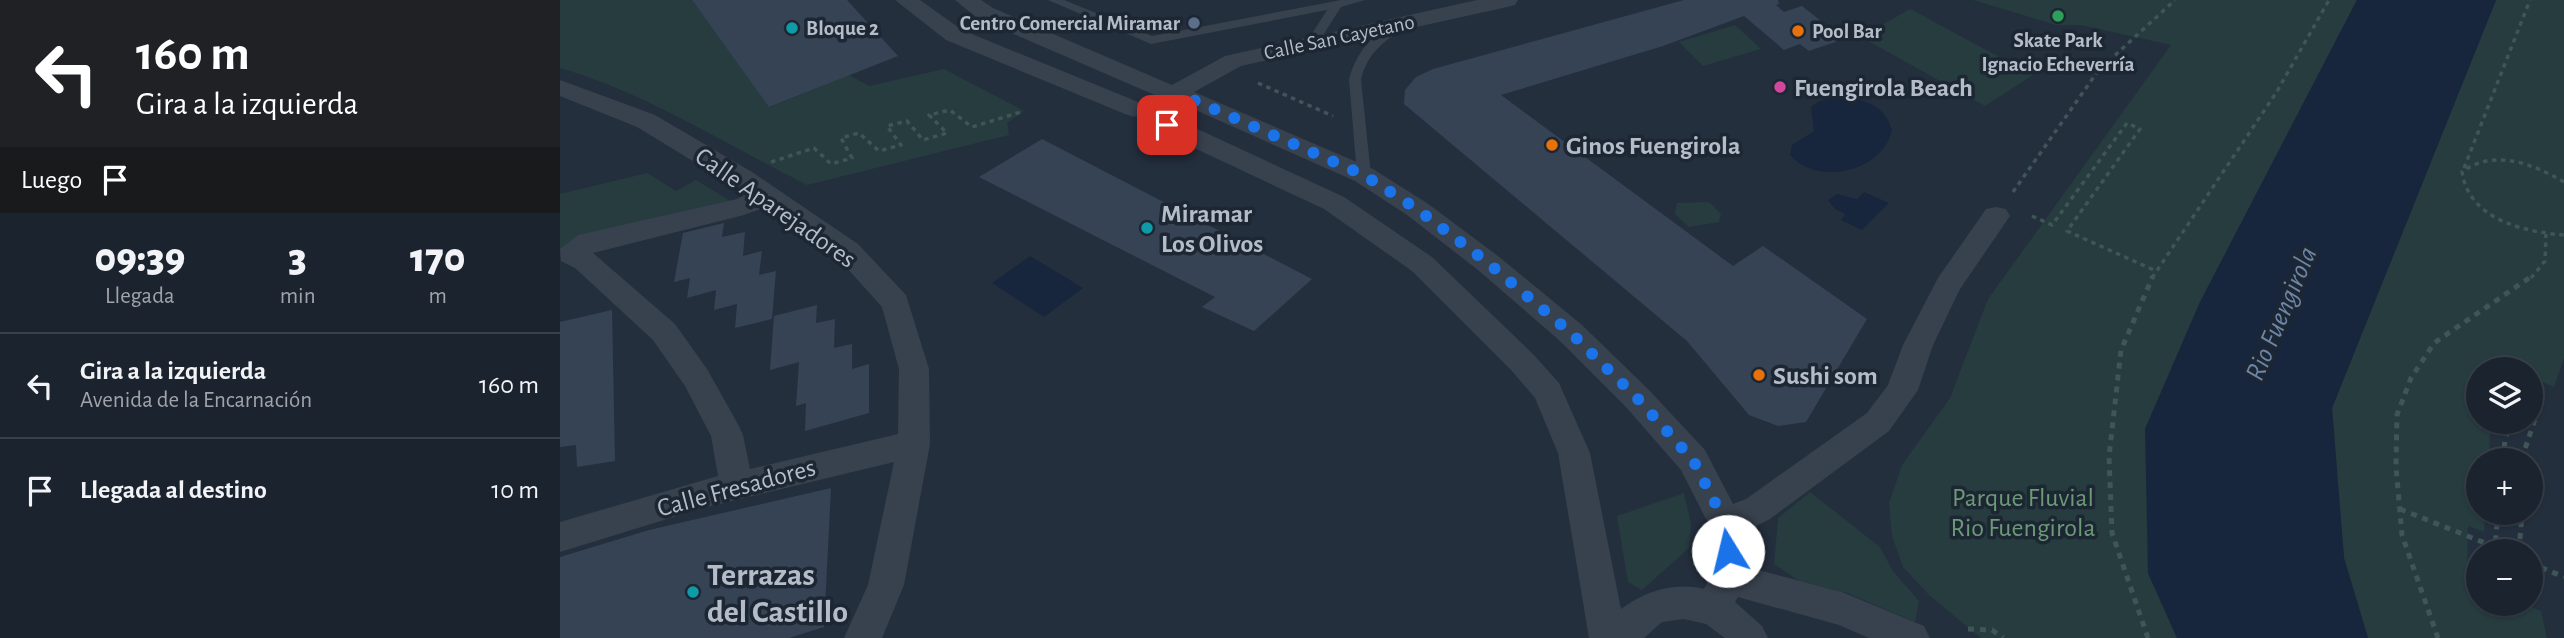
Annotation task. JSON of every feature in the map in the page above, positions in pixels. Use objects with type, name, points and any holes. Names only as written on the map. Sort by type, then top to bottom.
[{"type":"street","points":[[906,0],[954,35],[1134,109],[1134,115],[1142,123],[1167,125],[1334,203],[1422,264],[1523,363],[1548,392],[1574,453],[1608,638]]},
{"type":"street","points":[[967,0],[985,13],[1364,175],[1417,209],[1488,263],[1571,333],[1637,398],[1693,460],[1726,524],[1721,593],[1734,621],[1749,638]]},
{"type":"street","name":"Calle San Cayetano","points":[[1134,109],[1142,100],[1178,94],[1233,61],[1507,0]]},
{"type":"street","name":"Calle Aparejadores","points":[[560,87],[646,121],[743,178],[848,251],[896,303],[914,369],[914,444],[886,585],[863,638]]},
{"type":"street","points":[[1167,125],[1188,113],[1191,108],[1178,94]]},
{"type":"street","points":[[737,486],[727,435],[696,378],[664,332],[585,261],[570,254],[588,242],[706,216],[744,206],[768,195]]},
{"type":"street","points":[[1726,524],[1758,509],[1878,422],[1902,390],[1918,345],[1948,285],[1996,216]]},
{"type":"street","name":"Calle Fresadores","points":[[560,537],[737,486],[914,444]]},
{"type":"street","points":[[1621,638],[1630,624],[1647,610],[1667,603],[1689,602],[1721,593],[1776,593],[1842,609],[1911,638]]},
{"type":"lane","points":[[1054,0],[1151,40],[1359,0]]},
{"type":"lane","points":[[1312,43],[1335,5]]},
{"type":"lane","points":[[1364,175],[1355,80],[1357,65],[1372,43],[1402,23]]},
{"type":"path","points":[[1996,216],[2098,71],[2175,0]]},
{"type":"path","points":[[2148,638],[2112,533],[2109,457],[2121,350],[2147,285],[2276,93],[2329,0]]},
{"type":"path","points":[[2530,0],[2462,172],[2462,183],[2468,195],[2501,220],[2546,234],[2564,235]]},
{"type":"path","points":[[743,178],[774,160],[814,148],[831,164],[852,158],[841,138],[859,133],[879,151],[901,145],[887,126],[907,121],[923,140],[947,133],[929,115],[950,110],[972,127],[1024,111]]},
{"type":"path","points":[[2032,216],[2052,225],[2127,123],[2140,129],[2067,231],[2157,271]]},
{"type":"path","points":[[2462,172],[2469,165],[2482,160],[2498,160],[2538,169],[2564,183]]},
{"type":"path","points":[[2438,638],[2402,535],[2396,467],[2397,415],[2411,378],[2434,343],[2531,278],[2545,261],[2546,234]]},
{"type":"path","points":[[2400,509],[2475,539]]},
{"type":"path","points":[[2543,569],[2564,577]]},
{"type":"path","points":[[1968,629],[1992,631],[2003,638]]},
{"type":"green space","points":[[560,0],[692,0],[770,107],[849,75],[869,86],[944,69],[1024,111],[1007,123],[1009,135],[807,185],[654,105],[592,78],[560,68]]},
{"type":"green space","name":"Parque Fluvial Rio Fuengirola","points":[[1973,0],[2357,0],[2199,304],[2148,573],[2177,638],[1981,638],[1930,596],[1903,567],[1892,536],[1889,503],[1902,465],[1950,398],[1988,299],[2171,45],[2081,25],[2056,25]]},
{"type":"green space","points":[[2496,0],[2564,0],[2564,358],[2554,387],[2543,382],[2543,357],[2466,357],[2466,434],[2490,434],[2489,448],[2466,448],[2466,525],[2485,525],[2484,532],[2468,526],[2466,616],[2542,616],[2547,638],[2368,638],[2344,558],[2332,408]]},
{"type":"green space","points":[[1910,9],[2033,75],[1985,106],[1861,37]]},
{"type":"green space","points":[[1735,25],[1761,49],[1703,66],[1679,42]]},
{"type":"green space","points":[[647,173],[676,191],[696,180],[730,201],[692,215],[560,249],[560,194]]},
{"type":"green space","points":[[1709,202],[1721,214],[1719,222],[1689,227],[1675,214],[1677,203]]},
{"type":"green space","points":[[1810,492],[1880,547],[1893,571],[1919,601],[1915,622],[1847,593],[1799,581],[1774,564],[1778,518]]},
{"type":"green space","points":[[1684,493],[1691,525],[1689,548],[1642,590],[1628,582],[1617,516]]},
{"type":"water","name":"Rio Fuengirola","points":[[2357,0],[2496,0],[2332,408],[2344,558],[2368,638],[2177,638],[2148,573],[2145,429],[2199,304]]},
{"type":"water","points":[[1844,97],[1867,102],[1885,115],[1892,130],[1886,144],[1876,156],[1863,165],[1848,170],[1816,171],[1802,165],[1790,155],[1792,145],[1814,131],[1811,107],[1819,101]]},
{"type":"water","points":[[1864,192],[1889,203],[1862,230],[1841,220],[1845,214],[1835,209],[1828,200],[1837,194],[1857,199]]},
{"type":"water","points":[[1030,256],[1083,288],[1044,317],[992,283]]},
{"type":"building","name":"Bloque 2","points":[[692,0],[847,0],[898,56],[769,107]]},
{"type":"building","points":[[1684,0],[1778,0],[1779,4],[1776,5],[1784,12],[1802,6],[1844,39],[1809,51],[1800,44],[1784,50],[1744,16],[1663,46],[1501,95],[1733,266],[1763,246],[1867,319],[1806,422],[1778,426],[1749,415],[1687,341],[1404,104],[1405,90],[1416,77],[1433,69]]},
{"type":"building","name":"Miramar Los Olivos","points":[[1042,139],[1312,279],[1254,331],[1202,307],[1215,297],[979,177]]},
{"type":"building","points":[[724,223],[722,237],[745,232],[743,256],[762,251],[759,275],[776,271],[772,319],[735,328],[737,304],[714,310],[716,290],[687,298],[690,278],[674,282],[683,233]]},
{"type":"building","points":[[817,305],[816,323],[835,319],[834,348],[852,344],[852,369],[869,364],[869,413],[805,431],[806,403],[796,406],[799,362],[770,370],[774,316]]},
{"type":"building","points":[[612,310],[615,461],[577,467],[576,445],[560,447],[560,322]]},
{"type":"building","name":"Terrazas del Castillo","points":[[831,488],[824,627],[789,638],[560,638],[560,557],[649,530]]},
{"type":"place","name":"Skate Park Ignacio Echeverría","points":[[2058,16]]},
{"type":"place","name":"Centro Comercial Miramar","points":[[1194,23]]},
{"type":"place","name":"Bloque 2","points":[[792,28]]},
{"type":"place","name":"Pool Bar","points":[[1798,31]]},
{"type":"place","name":"Fuengirola Beach","points":[[1780,87]]},
{"type":"place","name":"Ginos Fuengirola","points":[[1552,145]]},
{"type":"place","name":"Miramar Los Olivos","points":[[1147,228]]},
{"type":"place","name":"Sushi som","points":[[1759,375]]},
{"type":"place","name":"Terrazas del Castillo","points":[[693,592]]},
{"type":"route","points":[[1167,125],[1188,113],[1191,99],[1364,175],[1417,209],[1488,263],[1571,333],[1637,398],[1693,460],[1726,524],[1728,551]]}]
